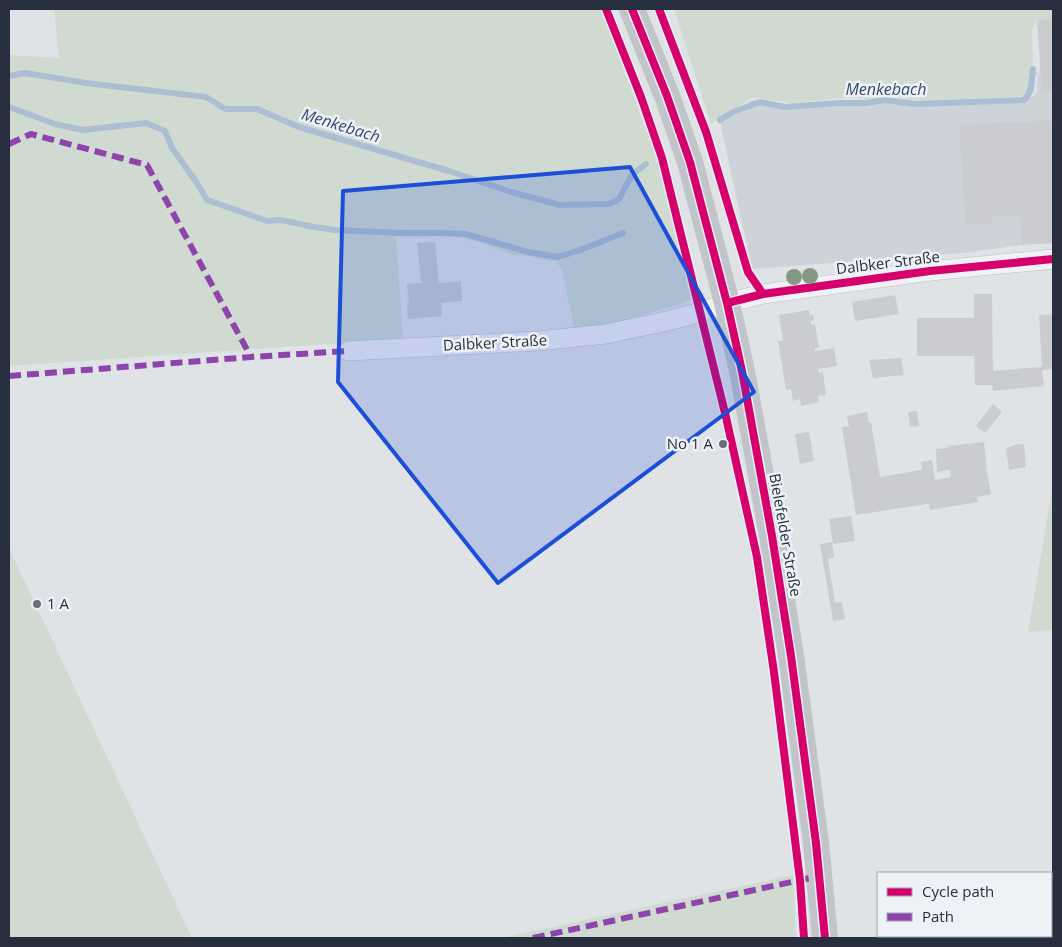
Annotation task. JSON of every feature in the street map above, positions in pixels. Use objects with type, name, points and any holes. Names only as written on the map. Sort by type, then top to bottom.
[{"type":"main road","name":"Bielefelder Straße","points":[[632,9],[684,143],[709,231],[742,371],[772,536],[791,656],[816,842],[825,938]]},
{"type":"street","name":"Dalbker Straße","points":[[348,351],[538,342],[606,334],[676,319],[763,294],[930,271],[1053,259]]},
{"type":"highlighted area","points":[[630,167],[754,392],[498,583],[338,382],[343,191]]},
{"type":"shaded area","points":[[54,9],[601,9],[659,164],[691,300],[614,324],[574,327],[562,270],[556,261],[513,255],[464,238],[396,236],[403,339],[9,366],[9,55],[59,58]]},
{"type":"shaded area","points":[[674,9],[1053,9],[1053,19],[1037,20],[1033,26],[1033,66],[1038,73],[1035,79],[1035,91],[1029,96],[923,101],[889,96],[792,103],[753,97],[711,124]]},
{"type":"shaded area","points":[[1053,19],[1053,243],[1021,245],[964,253],[752,269],[720,122],[752,100],[791,106],[890,99],[922,103],[1029,98],[1035,95],[1037,91],[1037,80],[1041,65],[1038,20]]},
{"type":"shaded area","points":[[1053,483],[1053,630],[1028,632]]},
{"type":"shaded area","points":[[9,548],[192,938],[9,938]]},
{"type":"shaded area","points":[[793,875],[796,938],[501,938]]},
{"type":"building","points":[[1053,19],[1053,90],[1042,91],[1037,20]]},
{"type":"building","points":[[1053,120],[1053,243],[1022,244],[1020,215],[992,216],[993,223],[966,225],[959,125]]},
{"type":"building","points":[[435,242],[439,283],[461,281],[462,301],[441,303],[442,316],[408,319],[407,284],[421,283],[417,243]]},
{"type":"building","points":[[974,294],[992,294],[993,371],[1042,367],[1039,315],[1053,314],[1053,369],[1042,370],[1044,386],[993,391],[992,385],[975,385],[974,356],[917,356],[917,318],[974,318]]},
{"type":"building","points":[[895,295],[899,314],[855,321],[852,302]]},
{"type":"building","points":[[809,310],[810,315],[813,314],[814,321],[811,321],[811,325],[815,324],[819,348],[815,348],[815,351],[834,348],[837,366],[818,369],[819,373],[823,372],[826,395],[818,396],[819,402],[801,406],[800,399],[793,401],[791,389],[786,390],[778,341],[783,341],[779,315]]},
{"type":"building","points":[[901,358],[904,375],[873,378],[869,360]]},
{"type":"building","points":[[993,404],[1002,412],[985,433],[976,426]]},
{"type":"building","points":[[917,411],[919,426],[910,427],[908,412]]},
{"type":"building","points":[[867,412],[869,423],[871,422],[880,477],[921,470],[921,462],[932,460],[935,480],[951,477],[950,470],[937,472],[936,449],[984,442],[991,494],[977,497],[978,502],[930,510],[929,504],[927,504],[856,515],[842,427],[849,426],[847,416]]},
{"type":"building","points":[[809,432],[814,461],[800,464],[795,434]]},
{"type":"building","points":[[1024,444],[1026,467],[1009,470],[1006,449],[1014,445]]},
{"type":"building","points":[[851,516],[855,541],[833,544],[829,519]]},
{"type":"building","points":[[832,542],[834,557],[828,559],[835,603],[842,602],[845,619],[833,621],[820,544]]},
{"type":"waterway","name":"Menkebach","points":[[720,120],[733,112],[760,102],[785,107],[866,103],[884,100],[916,104],[1024,100],[1030,90],[1033,69]]},
{"type":"waterway","name":"Menkebach","points":[[9,76],[25,73],[86,83],[206,97],[225,109],[257,109],[299,127],[449,171],[511,192],[560,205],[609,204],[619,199],[632,175],[646,164]]},
{"type":"waterway","name":"Menkebach","points":[[9,107],[55,124],[83,130],[146,123],[165,131],[172,148],[207,200],[267,221],[281,220],[335,230],[466,234],[528,252],[558,257],[623,233]]},
{"type":"marked path","points":[[9,144],[31,134],[147,165],[251,357]]},
{"type":"marked path","points":[[9,376],[348,351]]},
{"type":"marked path","points":[[533,938],[819,876]]},
{"type":"cycle path","points":[[606,9],[641,97],[662,158],[726,417],[757,557],[774,672],[800,880],[804,938]]},
{"type":"cycle path","points":[[632,9],[667,96],[690,162],[727,303],[742,371],[772,536],[791,656],[816,843],[825,938]]},
{"type":"cycle path","points":[[659,9],[706,132],[748,272],[763,294]]},
{"type":"cycle path","points":[[727,303],[763,294],[930,271],[1053,259]]},
{"type":"place","name":"No 1 A","points":[[723,444]]},
{"type":"place","name":"1 A","points":[[37,604]]}]
